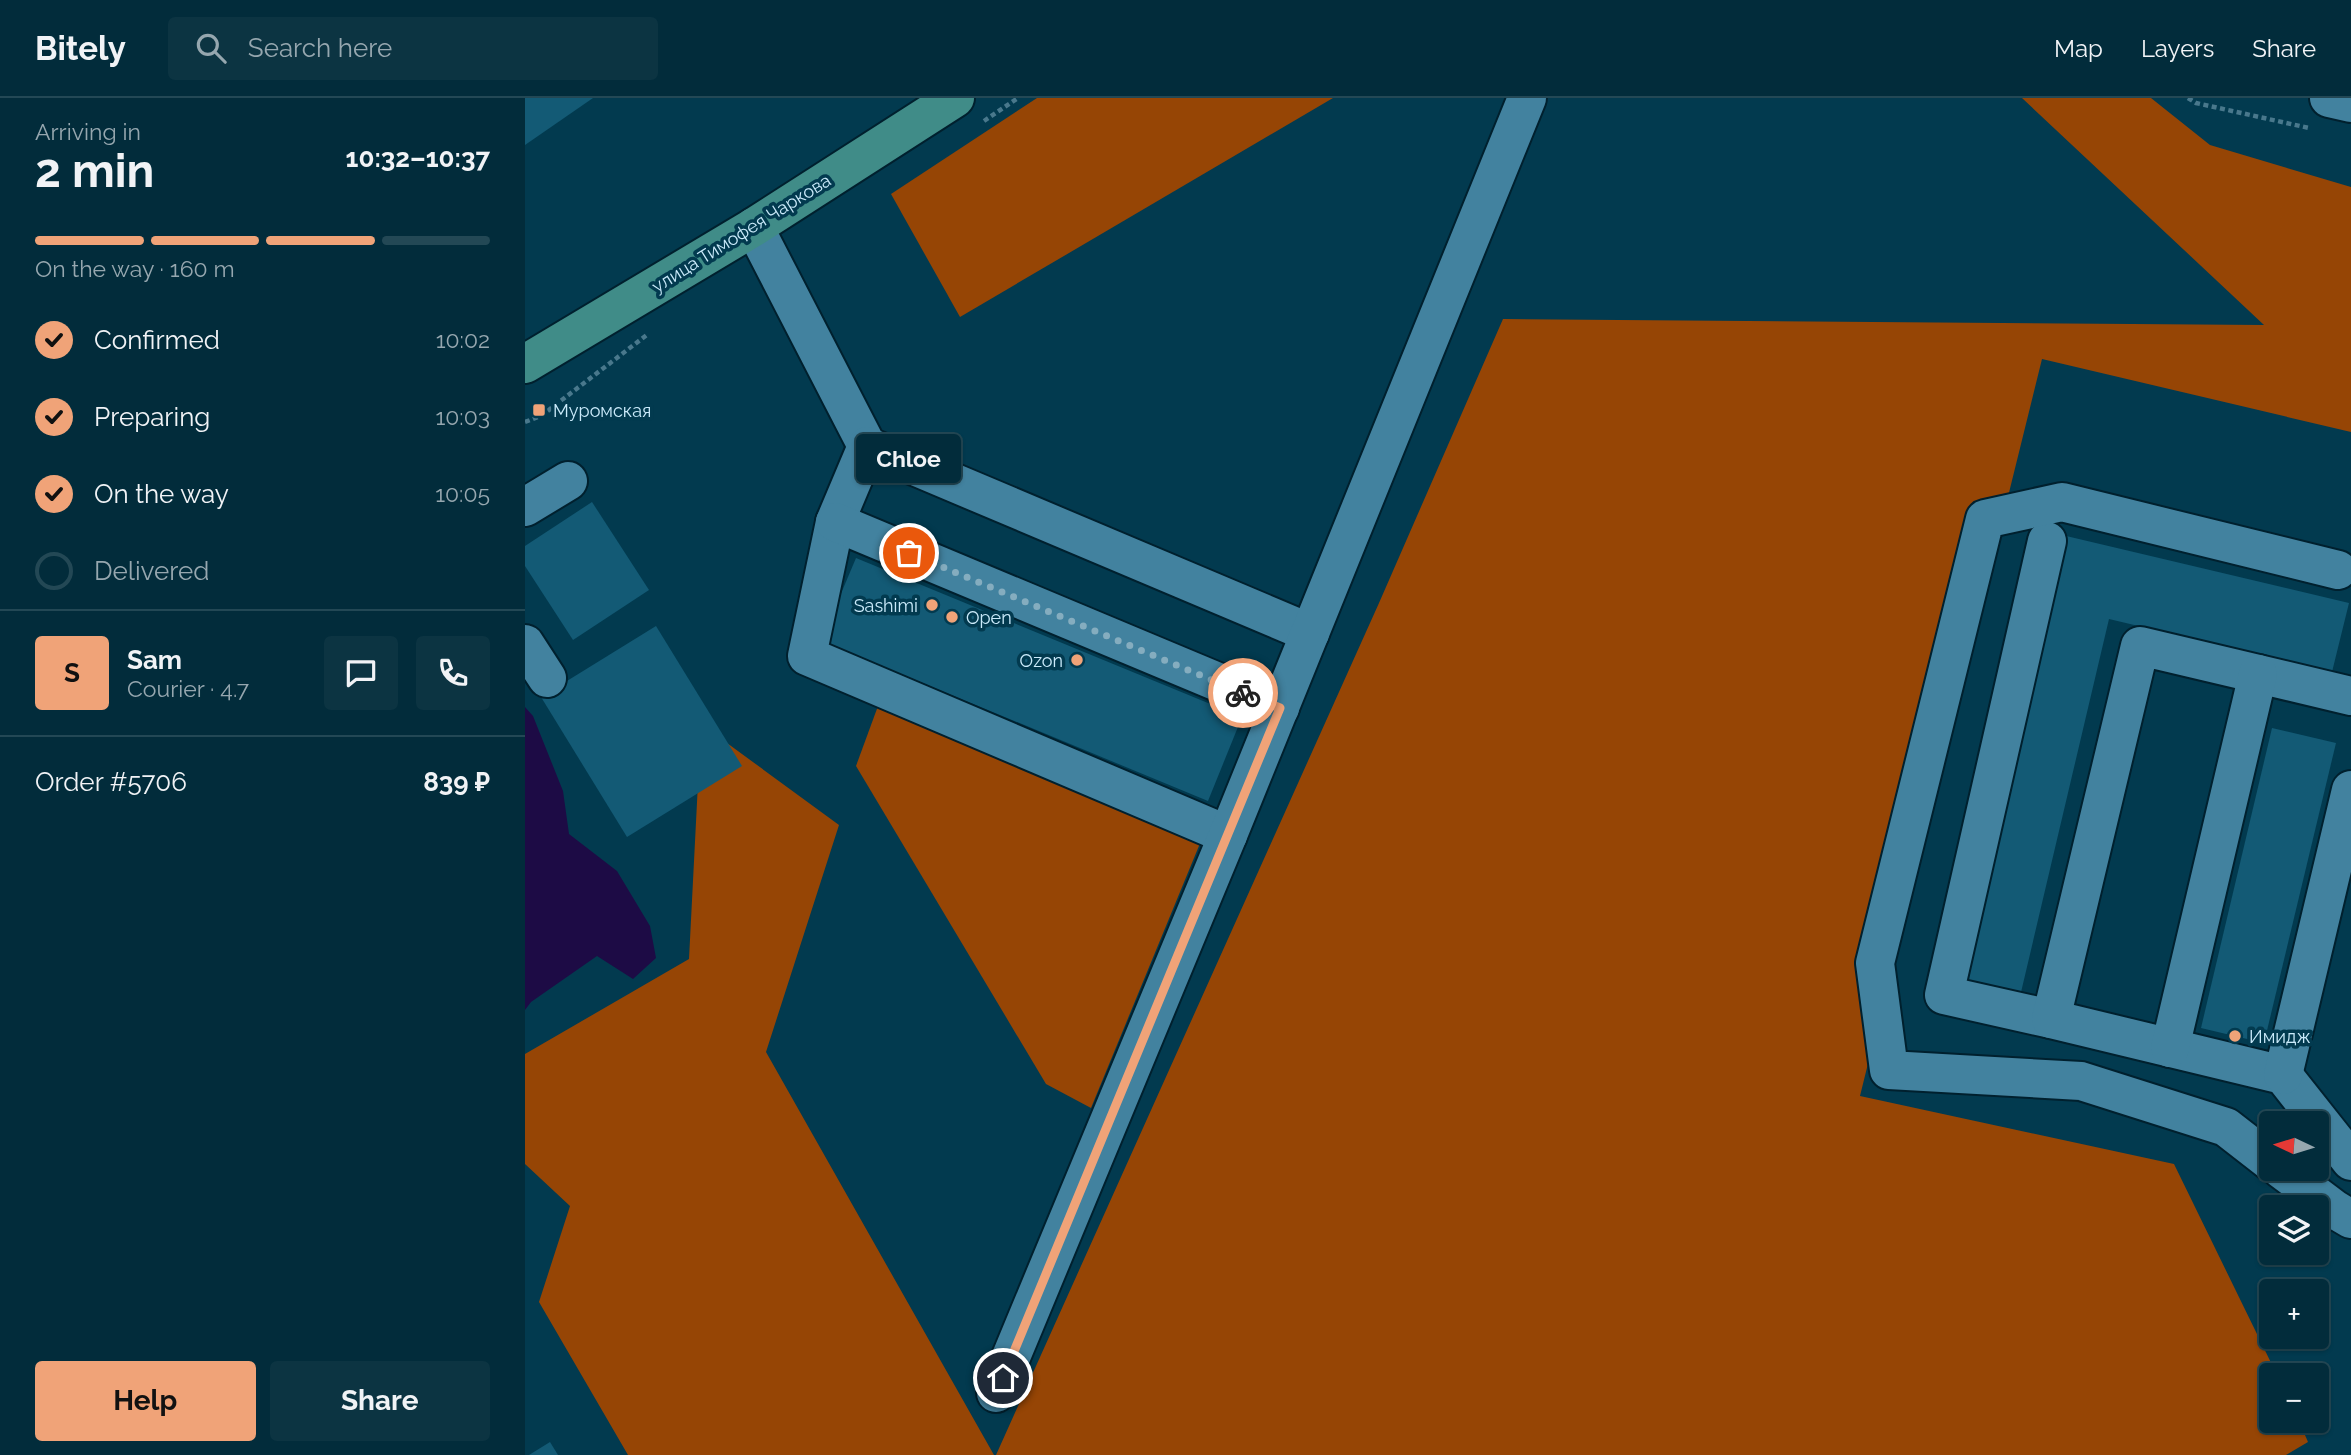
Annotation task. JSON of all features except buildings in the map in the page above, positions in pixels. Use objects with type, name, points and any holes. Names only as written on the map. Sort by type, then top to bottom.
[{"type":"main road","name":"улица Тимофея Чаркова","points":[[525,364],[754,227],[955,98]]},
{"type":"street","points":[[996,1393],[1228,835],[1527,98]]},
{"type":"street","points":[[2321,113],[2351,103]]},
{"type":"street","points":[[754,227],[867,446],[1310,633]]},
{"type":"street","points":[[867,446],[835,522],[807,656],[1228,835]]},
{"type":"street","points":[[525,507],[568,481]]},
{"type":"street","points":[[2259,1153],[2226,1128],[2081,1081],[1889,1070],[1875,963],[1985,519],[2062,502],[2338,570]]},
{"type":"street","points":[[835,522],[1280,708]]},
{"type":"street","points":[[2047,541],[1944,995],[2283,1075],[2351,1161]]},
{"type":"street","points":[[525,644],[547,678]]},
{"type":"street","points":[[2051,1019],[2140,646],[2351,696]]},
{"type":"street","points":[[2170,1048],[2258,674]]},
{"type":"street","points":[[2283,1075],[2351,790]]},
{"type":"street","points":[[2297,1181],[2351,1219]]},
{"type":"path","points":[[2189,98],[2196,103],[2321,113]]},
{"type":"shaded area","points":[[1037,98],[1333,98],[960,317],[891,194]]},
{"type":"shaded area","points":[[2022,98],[2151,98],[2210,145],[2351,187],[2351,432],[2042,359],[1860,1096],[2174,1164],[2259,1338],[2259,1349],[2264,1349],[2271,1363],[2259,1363],[2259,1433],[2304,1433],[2308,1442],[2286,1455],[996,1455],[1379,603],[1503,319],[2264,325]]},
{"type":"shaded area","points":[[878,706],[1201,841],[1091,1108],[1046,1084],[856,766]]},
{"type":"shaded area","points":[[525,707],[533,716],[563,791],[569,834],[617,871],[650,926],[656,958],[633,979],[597,956],[531,1002],[525,1010]]},
{"type":"shaded area","points":[[701,724],[839,825],[766,1052],[994,1455],[628,1455],[539,1302],[570,1206],[525,1164],[525,1054],[689,959]]},
{"type":"way so far","points":[[909,553],[1243,693]]},
{"type":"place","name":"Муромская","points":[[539,410]]},
{"type":"place","name":"Chloe","points":[[909,553]]},
{"type":"place","name":"Sashimi","points":[[932,605]]},
{"type":"place","name":"Open","points":[[952,617]]},
{"type":"place","name":"Ozon","points":[[1077,660]]},
{"type":"place","name":"Имидж","points":[[2235,1036]]},
{"type":"route","points":[[1003,1378],[1280,708],[1243,693]]}]
